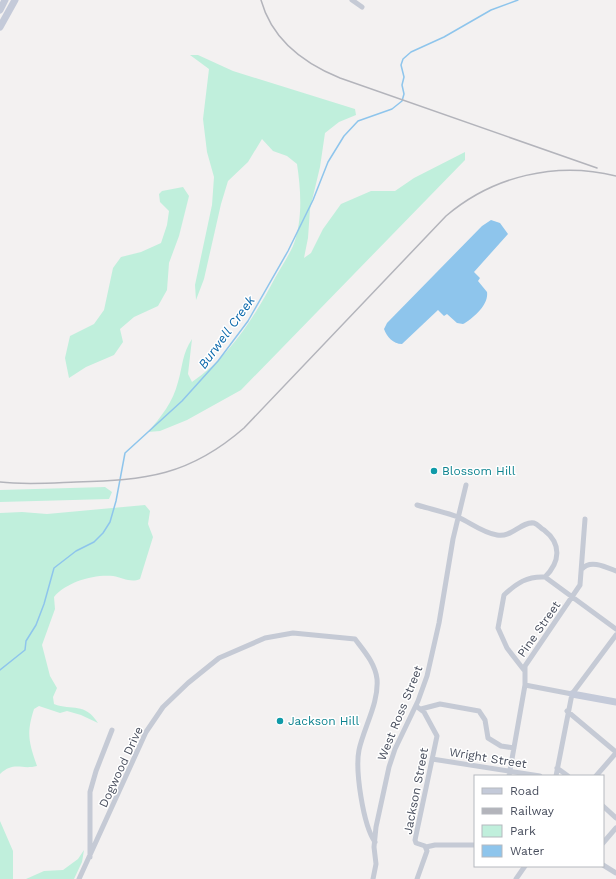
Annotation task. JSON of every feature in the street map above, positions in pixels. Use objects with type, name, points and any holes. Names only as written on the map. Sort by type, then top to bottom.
[{"type":"street","points":[[0,10],[5,0]]},
{"type":"street","points":[[0,28],[15,0]]},
{"type":"street","points":[[352,0],[362,7]]},
{"type":"street","name":"West Ross Street","points":[[373,879],[376,864],[375,842],[392,757],[418,708],[425,683],[434,648],[458,517],[466,484]]},
{"type":"street","points":[[417,505],[458,517],[484,531],[497,535],[509,534],[527,524],[538,525],[551,536],[556,546],[556,563],[554,568],[545,576]]},
{"type":"street","name":"Pine Street","points":[[510,774],[525,685],[524,670],[527,662],[580,585],[584,519]]},
{"type":"street","points":[[582,569],[587,565],[594,564],[616,571]]},
{"type":"street","points":[[524,670],[507,648],[498,628],[504,595],[519,582],[533,576],[545,576],[616,630]]},
{"type":"street","name":"Dogwood Drive","points":[[79,879],[90,858],[146,732],[163,707],[188,683],[219,658],[265,638],[293,633],[355,639],[368,656],[377,680],[373,705],[359,751],[358,764],[367,827],[375,842]]},
{"type":"street","points":[[556,775],[572,694],[616,635]]},
{"type":"street","points":[[525,685],[616,702]]},
{"type":"street","points":[[418,708],[440,704],[479,711],[485,720],[488,738],[500,746],[514,748]]},
{"type":"street","name":"Jackson Street","points":[[417,879],[427,854],[426,848],[416,844],[415,840],[437,733],[418,708]]},
{"type":"street","points":[[568,711],[616,752],[597,775]]},
{"type":"street","points":[[90,858],[90,792],[96,771],[112,730]]},
{"type":"street","name":"Wright Street","points":[[432,759],[510,774],[525,775]]},
{"type":"street","points":[[557,768],[567,775]]},
{"type":"street","points":[[604,807],[616,818]]},
{"type":"street","points":[[604,842],[616,828]]},
{"type":"street","points":[[426,848],[435,845],[474,845]]},
{"type":"street","points":[[604,866],[616,873]]},
{"type":"street","points":[[516,879],[524,867]]},
{"type":"green space","points":[[190,55],[198,55],[233,71],[355,109],[356,115],[339,122],[325,133],[320,167],[310,209],[308,238],[304,258],[311,253],[323,229],[341,204],[371,191],[395,191],[414,178],[465,152],[465,160],[241,390],[187,420],[160,431],[148,432],[170,403],[176,389],[184,355],[192,339],[188,374],[192,382],[206,372],[218,360],[250,322],[293,246],[300,216],[300,195],[297,164],[287,156],[273,151],[262,139],[248,162],[228,181],[221,204],[204,279],[196,300],[195,285],[212,205],[214,177],[207,152],[203,119],[209,69]]},
{"type":"green space","points":[[183,187],[189,196],[179,236],[169,263],[167,290],[158,306],[134,317],[120,329],[123,342],[114,355],[86,367],[69,378],[65,358],[70,336],[94,324],[104,310],[113,268],[121,257],[141,252],[161,243],[167,225],[169,211],[160,202],[159,194],[162,191]]},
{"type":"green space","points":[[105,487],[112,492],[109,499],[0,502],[0,490]]},
{"type":"green space","points":[[145,505],[150,511],[148,524],[153,537],[140,579],[130,580],[113,576],[97,576],[81,580],[66,587],[54,597],[55,609],[42,645],[50,676],[57,688],[53,697],[54,704],[78,708],[88,712],[98,723],[81,715],[67,711],[60,713],[39,706],[34,709],[29,732],[30,744],[37,766],[9,768],[0,774],[0,513],[22,512],[47,514]]},
{"type":"green space","points":[[0,821],[13,851],[13,879],[0,879]]},
{"type":"green space","points":[[84,850],[82,862],[74,879],[26,879],[44,871],[63,870],[78,859]]},
{"type":"water","points":[[491,220],[500,223],[508,234],[474,272],[480,278],[478,281],[487,292],[487,297],[483,307],[471,319],[463,324],[457,323],[447,314],[444,316],[438,310],[402,344],[391,340],[384,329],[387,323],[482,226]]},
{"type":"waterway","name":"Burwell Creek","points":[[0,670],[25,650],[26,641],[36,625],[44,604],[54,568],[76,551],[94,542],[103,533],[110,522],[116,501],[125,453],[182,401],[218,361],[248,321],[288,251],[313,200],[328,162],[344,136],[358,121],[392,109],[402,101],[404,94],[402,85],[404,77],[401,65],[403,59],[411,52],[444,37],[491,10],[518,0]]},
{"type":"railway","points":[[261,0],[266,14],[281,38],[302,57],[326,72],[597,168]]},
{"type":"railway","points":[[0,482],[38,484],[101,481],[145,477],[185,466],[224,444],[244,428],[446,216],[464,202],[484,191],[526,175],[571,170],[616,176]]},
{"type":"place","name":"Blossom Hill","points":[[434,471]]},
{"type":"place","name":"Jackson Hill","points":[[280,721]]}]
